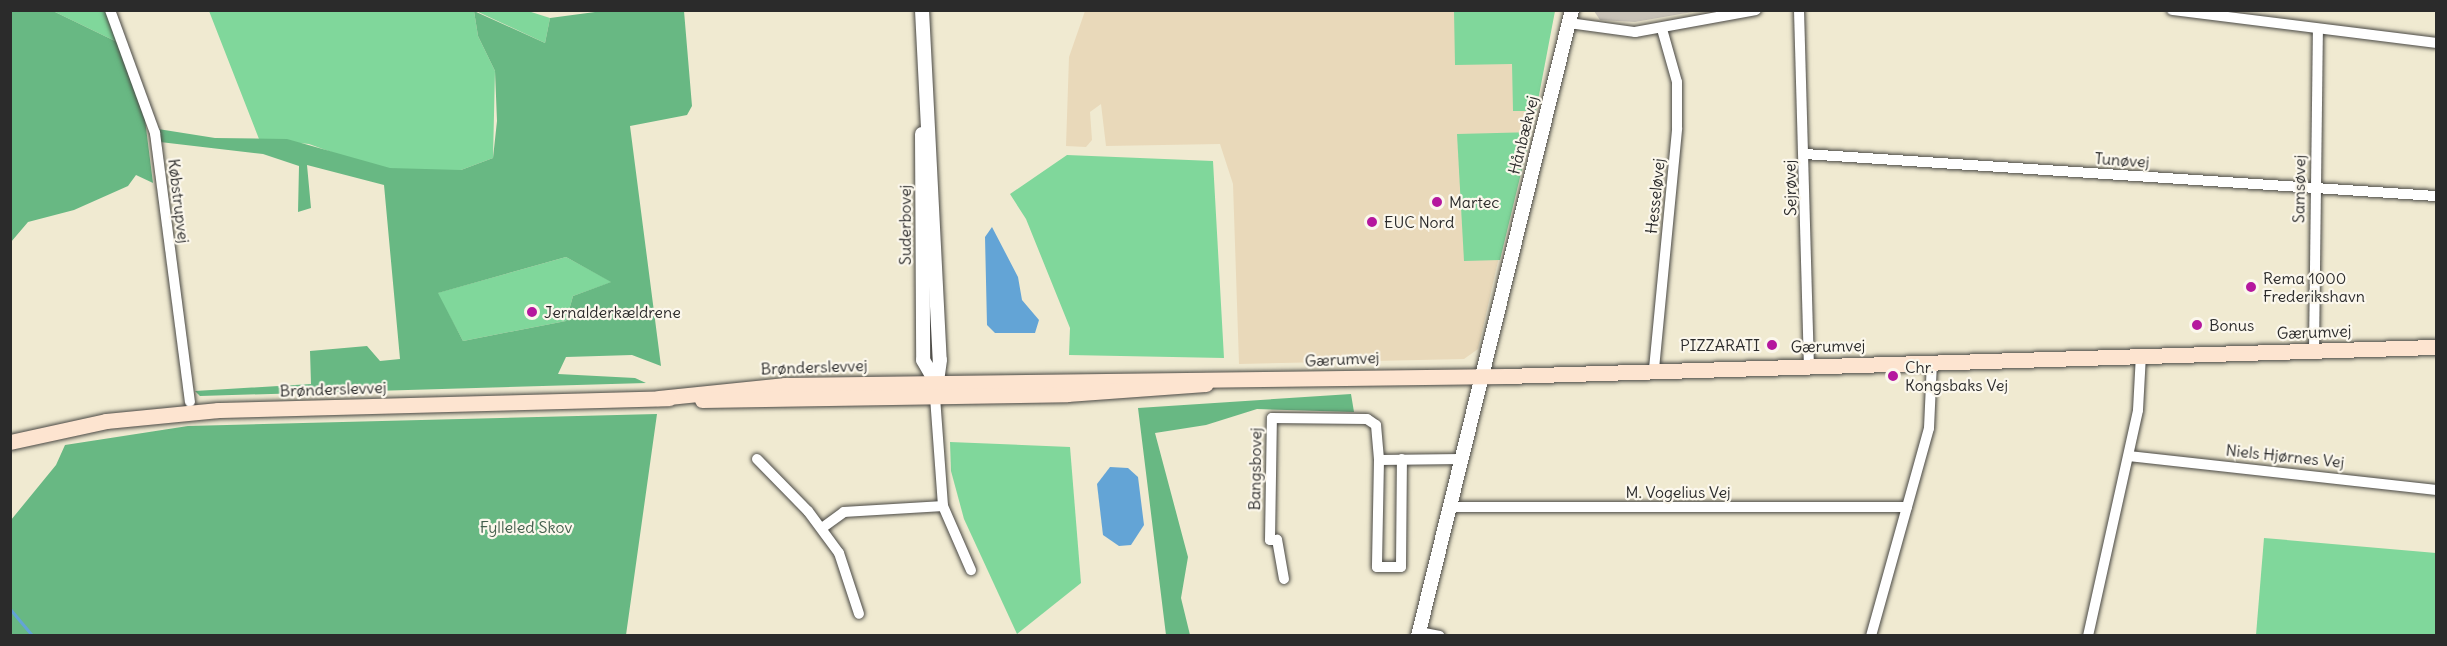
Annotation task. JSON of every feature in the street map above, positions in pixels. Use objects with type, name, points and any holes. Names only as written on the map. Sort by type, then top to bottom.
[{"type":"main road","name":"Gærumvej","points":[[935,389],[2436,347]]},
{"type":"main road","name":"Brønderslevvej","points":[[10,442],[106,421],[209,410],[659,398],[785,385],[935,389]]},
{"type":"street","name":"Købstrupvej","points":[[110,10],[155,133],[190,402]]},
{"type":"street","name":"Suderbovej","points":[[922,10],[939,349],[935,389]]},
{"type":"street","points":[[1570,17],[1614,31],[1662,29],[1756,10]]},
{"type":"street","name":"Sejrøvej","points":[[1799,10],[1809,364]]},
{"type":"street","points":[[2172,10],[2436,44]]},
{"type":"street","name":"Hånbækvej","points":[[1483,374],[1570,17]]},
{"type":"street","name":"Hesseløvej","points":[[1654,369],[1677,128],[1677,82],[1662,29]]},
{"type":"street","name":"Samsøvej","points":[[2314,350],[2313,188],[2318,29]]},
{"type":"street","name":"Tunøvej","points":[[1804,154],[2436,196]]},
{"type":"street","points":[[2088,636],[2129,456],[2141,355]]},
{"type":"street","points":[[1871,636],[1934,403],[1932,362]]},
{"type":"street","points":[[1440,636],[1419,634],[1483,374]]},
{"type":"street","points":[[935,389],[944,507],[971,570]]},
{"type":"street","name":"Bangsbovej","points":[[1284,579],[1277,540],[1270,540],[1272,418],[1367,419],[1376,425],[1379,460],[1377,567],[1401,567],[1402,459]]},
{"type":"street","name":"Niels Hjørnes Vej","points":[[2129,456],[2436,490]]},
{"type":"street","points":[[757,459],[822,528],[838,553],[859,614]]},
{"type":"street","points":[[1379,460],[1462,459]]},
{"type":"street","points":[[822,528],[844,512],[944,507]]},
{"type":"street","name":"M. Vogelius Vej","points":[[1450,507],[1906,507]]},
{"type":"shaded area","name":"EUC Nord","points":[[1085,11],[1555,11],[1478,349],[1464,359],[1239,364],[1233,184],[1220,144],[1106,146],[1101,104],[1090,112],[1092,140],[1086,147],[1066,146],[1069,57]]},
{"type":"shaded area","points":[[1594,11],[1698,11],[1635,22],[1600,20]]},
{"type":"green space","points":[[610,10],[684,11],[692,106],[687,115],[630,126],[661,366],[632,355],[566,357],[558,374],[635,378],[646,383],[200,396],[195,391],[311,384],[310,351],[367,346],[380,361],[400,359],[384,185],[307,165],[311,208],[298,212],[299,166],[263,154],[160,142],[158,129],[215,138],[287,139],[390,168],[461,170],[493,158],[497,121],[495,71],[478,36],[474,11],[545,43],[550,18]],"holes":[[[566,257],[611,282],[573,296],[566,321],[463,341],[438,293]]]},
{"type":"green space","points":[[11,11],[53,11],[117,42],[143,104],[153,183],[136,175],[128,186],[74,210],[28,222],[11,242]]},
{"type":"green space","points":[[53,11],[105,11],[117,42]]},
{"type":"green space","points":[[209,11],[474,11],[478,36],[495,71],[493,158],[461,170],[408,171],[367,165],[309,144],[259,139]]},
{"type":"green space","points":[[476,11],[528,11],[550,18],[545,43]]},
{"type":"green space","points":[[1454,11],[1555,11],[1536,111],[1513,111],[1512,64],[1455,65]]},
{"type":"green space","points":[[1531,132],[1500,260],[1464,261],[1457,134]]},
{"type":"green space","points":[[1067,155],[1213,161],[1224,358],[1069,355],[1070,328],[1026,219],[1010,194]]},
{"type":"green space","points":[[566,257],[612,282],[573,296],[566,321],[463,341],[437,293]]},
{"type":"green space","points":[[1351,394],[1354,412],[1257,409],[1206,425],[1155,433],[1188,557],[1181,598],[1190,635],[1166,635],[1138,408]]},
{"type":"green space","name":"Fylleled Skov","points":[[657,414],[626,635],[11,635],[11,520],[56,465],[65,445],[188,426]]},
{"type":"green space","points":[[950,442],[1070,447],[1081,583],[1017,634],[964,519],[951,471]]},
{"type":"green space","points":[[2264,538],[2436,553],[2436,635],[2256,635]]},
{"type":"water","points":[[992,227],[1018,277],[1022,300],[1039,320],[1035,333],[995,333],[987,325],[985,237]]},
{"type":"water","points":[[1110,467],[1128,468],[1138,477],[1144,525],[1131,545],[1119,546],[1103,535],[1097,484]]},
{"type":"waterway","points":[[10,609],[33,636]]},
{"type":"place","name":"Martec","points":[[1437,202]]},
{"type":"place","name":"EUC Nord","points":[[1372,222]]},
{"type":"place","name":"Rema 1000 Frederikshavn","points":[[2251,287]]},
{"type":"place","name":"Jernalderkældrene","points":[[532,312]]},
{"type":"place","name":"Bonus","points":[[2197,325]]},
{"type":"place","name":"PIZZARATI","points":[[1772,345]]},
{"type":"place","name":"Chr. Kongsbaks Vej","points":[[1893,376]]}]
